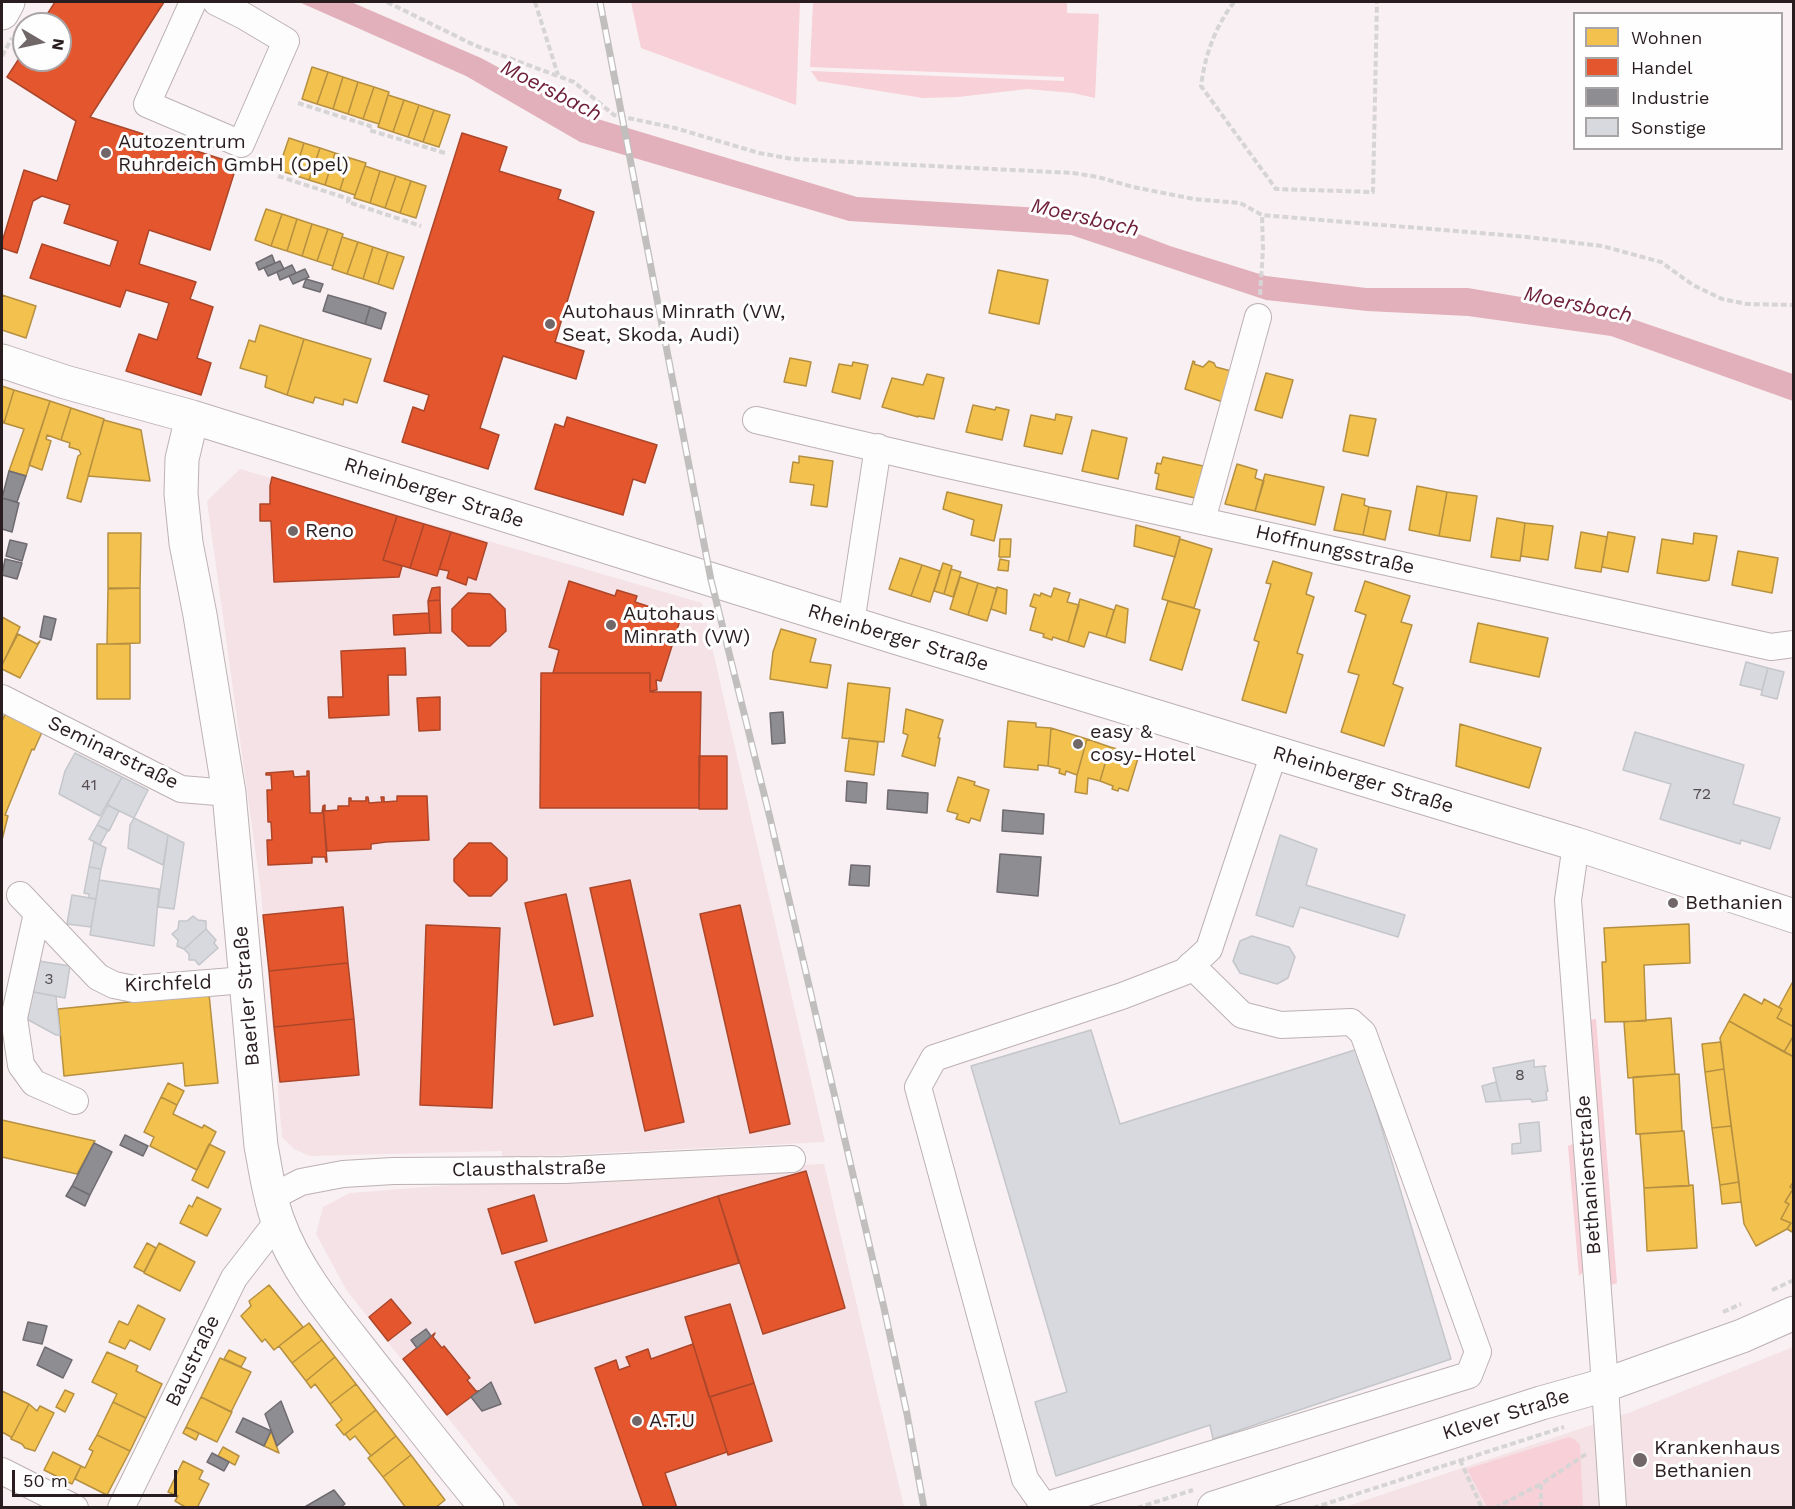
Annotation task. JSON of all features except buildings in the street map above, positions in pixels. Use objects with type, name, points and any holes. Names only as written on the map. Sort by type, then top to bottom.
[{"type":"main road","points":[[2,13],[8,2]]},
{"type":"main road","name":"Rheinberger Straße","points":[[2,361],[65,382],[192,417],[850,623],[1576,844],[1794,915]]},
{"type":"main road","name":"Baerler Straße","points":[[192,417],[182,459],[181,494],[186,543],[229,793],[261,1146],[274,1209],[294,1257],[317,1292],[441,1453],[487,1508]]},
{"type":"main road","name":"Klever Straße","points":[[1214,1508],[1541,1403],[1605,1385],[1742,1336],[1794,1313]]},
{"type":"street","points":[[193,2],[147,104],[241,144],[286,41],[216,2]]},
{"type":"street","points":[[1202,520],[1258,317]]},
{"type":"street","name":"Hoffnungsstraße","points":[[756,420],[940,463],[1771,647],[1794,644]]},
{"type":"street","points":[[850,623],[878,447]]},
{"type":"street","name":"Seminarstraße","points":[[2,698],[181,789],[229,793]]},
{"type":"street","points":[[1191,965],[1242,1015],[1281,1025],[1351,1022],[1363,1033],[1478,1352],[1469,1375],[1044,1506],[1025,1479],[918,1088],[934,1058],[1122,996],[1184,972],[1191,965],[1209,949],[1274,753]]},
{"type":"street","name":"Bethanienstraße","points":[[1576,844],[1568,900],[1613,1508]]},
{"type":"street","name":"Kirchfeld","points":[[75,1101],[34,1083],[21,1065],[14,1018],[29,904],[98,977],[114,985],[134,989],[245,980]]},
{"type":"street","name":"Clausthalstraße","points":[[274,1209],[301,1182],[343,1174],[393,1171],[564,1170],[792,1159]]},
{"type":"street","name":"Baustraße","points":[[121,1508],[234,1278],[274,1209]]},
{"type":"street","points":[[2,1471],[75,1508]]},
{"type":"path","points":[[387,2],[474,45],[574,82],[614,115],[675,128],[759,153],[792,159],[1073,173],[1194,199],[1240,202],[1262,215],[1527,237],[1602,246],[1661,262],[1693,285],[1722,299],[1747,304],[1794,305]]},
{"type":"path","points":[[535,2],[558,76]]},
{"type":"path","points":[[1234,2],[1223,15],[1213,38],[1204,62],[1201,86],[1276,189],[1373,192],[1377,2]]},
{"type":"path","points":[[298,103],[370,126],[369,130],[445,153]]},
{"type":"path","points":[[278,176],[421,226]]},
{"type":"path","points":[[1258,317],[1263,249],[1262,215]]},
{"type":"path","points":[[1495,1508],[1541,1484],[1587,1454]]},
{"type":"path","points":[[1460,1460],[1482,1508]]},
{"type":"path","points":[[1541,1484],[1541,1508]]},
{"type":"shaded area","points":[[631,2],[800,2],[796,105],[641,48]]},
{"type":"shaded area","points":[[813,2],[1067,2],[1067,13],[1099,14],[1095,98],[1073,93],[1027,89],[958,97],[923,98],[818,81],[811,71],[1064,81],[1064,77],[810,67]]},
{"type":"shaded area","points":[[240,469],[702,603],[825,1142],[502,1158],[502,1151],[310,1156],[294,1149],[282,1137],[261,892],[207,501]]},
{"type":"shaded area","points":[[1596,1019],[1617,1283],[1608,1286],[1589,1020]]},
{"type":"shaded area","points":[[1577,1142],[1586,1270],[1579,1276],[1568,1146]]},
{"type":"shaded area","points":[[824,1164],[904,1507],[519,1507],[347,1291],[316,1234],[323,1207],[350,1193],[526,1179]]},
{"type":"shaded area","name":"Krankenhaus Bethanien","points":[[1793,1347],[1793,1507],[1342,1508],[1631,1412]]},
{"type":"shaded area","points":[[1569,1437],[1580,1445],[1583,1507],[1487,1507],[1467,1469]]},
{"type":"water","name":"Moersbach","points":[[299,2],[351,2],[481,58],[591,117],[857,197],[1075,210],[1170,246],[1266,276],[1366,288],[1468,288],[1615,313],[1793,374],[1793,401],[1611,336],[1468,316],[1367,311],[1266,300],[1071,235],[849,221],[580,142],[466,76]]},
{"type":"railway","points":[[600,2],[711,580],[770,818],[884,1308],[924,1508]]},
{"type":"place","name":"Autozentrum Ruhrdeich GmbH (Opel)","points":[[106,153]]},
{"type":"place","name":"Autohaus Minrath (VW, Seat, Skoda, Audi)","points":[[550,324]]},
{"type":"place","name":"Reno","points":[[293,531]]},
{"type":"place","name":"Autohaus Minrath (VW)","points":[[611,625]]},
{"type":"place","name":"easy & cosy-Hotel","points":[[1078,744]]},
{"type":"place","name":"Bethanien","points":[[1673,903]]},
{"type":"place","name":"A.T.U","points":[[637,1421]]},
{"type":"place","name":"Krankenhaus Bethanien","points":[[1640,1460]]}]
